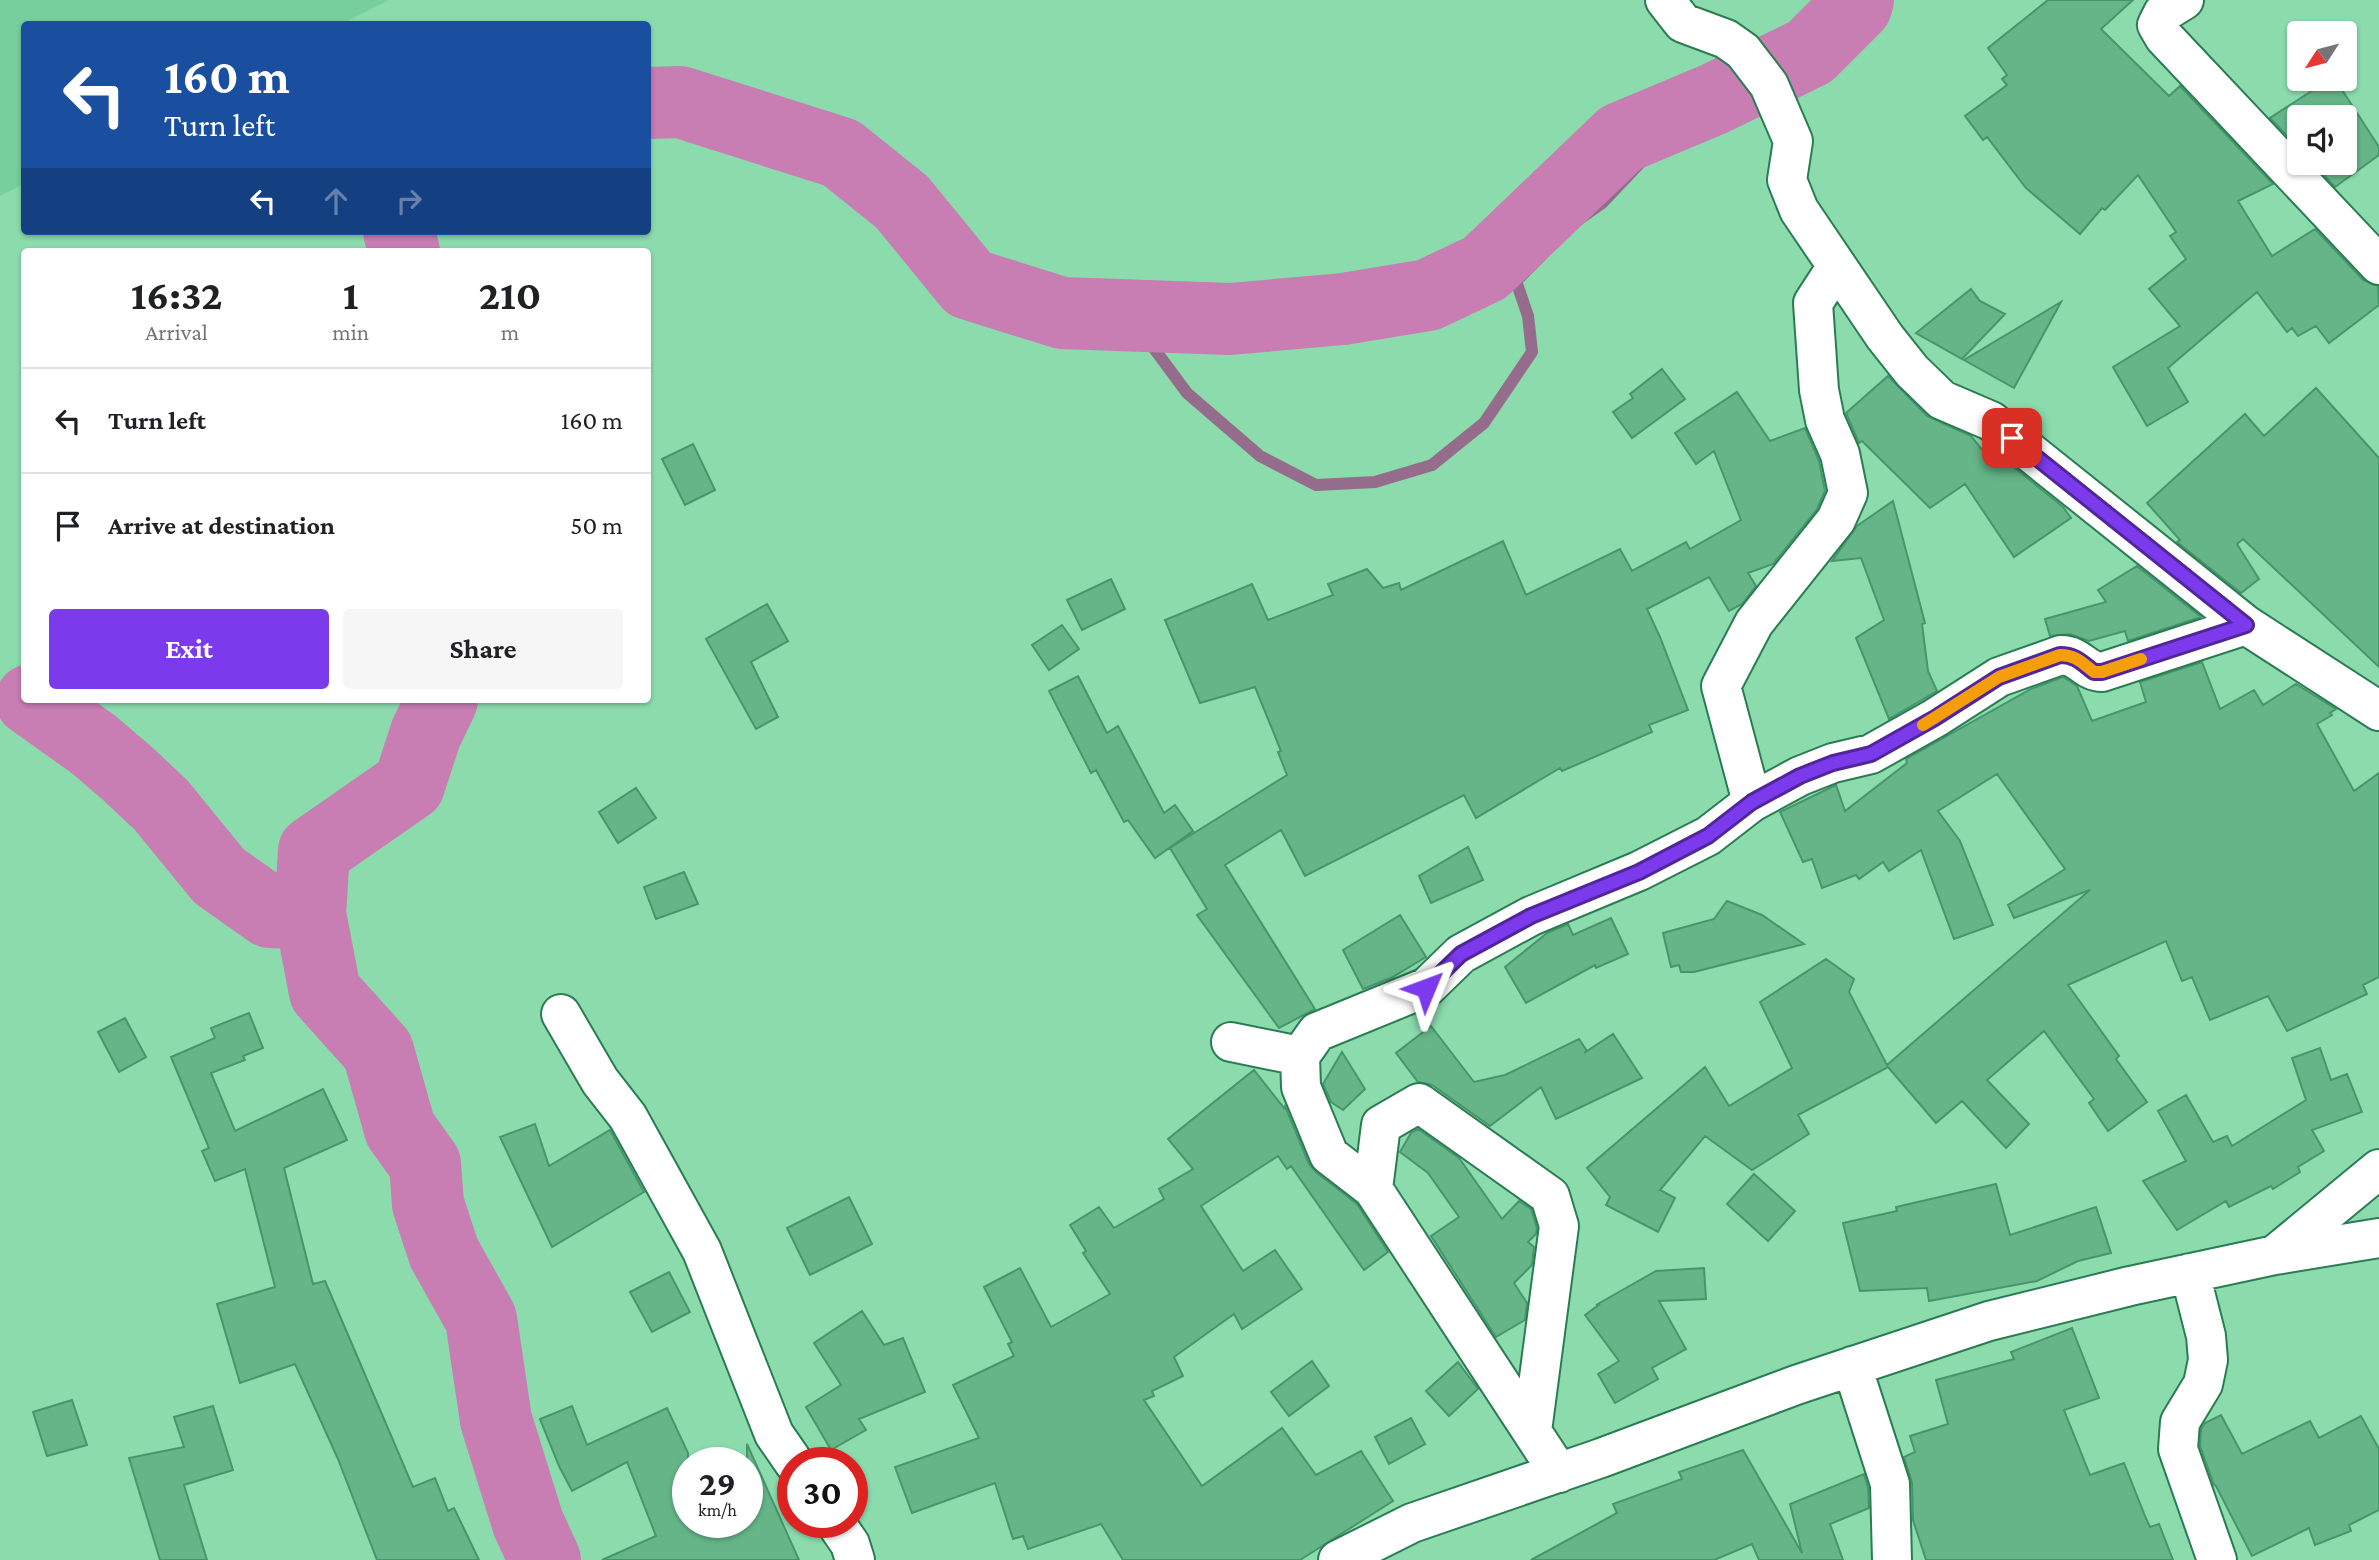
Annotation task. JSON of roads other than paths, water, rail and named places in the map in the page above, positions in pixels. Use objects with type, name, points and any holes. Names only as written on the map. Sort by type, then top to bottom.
[{"type":"street","points":[[1665,0],[1683,23],[1726,39],[1744,51],[1769,85],[1793,141],[1787,180],[1799,210],[1885,337],[1912,371],[1942,400],[1991,421],[2246,625],[2379,711]]},
{"type":"street","points":[[2184,0],[2163,13],[2157,25],[2164,37],[2379,265]]},
{"type":"street","points":[[1752,802],[1721,686],[1754,622],[1836,520],[1848,493],[1840,454],[1825,420],[1819,390],[1813,303],[1837,266]]},
{"type":"street","points":[[1559,1473],[1373,1189],[1329,1155],[1301,1087],[1300,1056],[1317,1032],[1426,988],[1461,954],[1531,916],[1639,872],[1708,836],[1752,802],[1800,776],[1833,763],[1871,754],[1935,718],[1999,677],[2060,655],[2070,655],[2094,672],[2102,672],[2246,625]]},
{"type":"street","points":[[561,1014],[600,1081],[628,1117],[702,1251],[774,1434],[783,1447]]},
{"type":"street","points":[[1231,1042],[1300,1056]]},
{"type":"street","points":[[1373,1189],[1381,1125],[1419,1103],[1550,1196],[1559,1226],[1532,1431]]},
{"type":"street","points":[[2275,1255],[2379,1169]]},
{"type":"street","points":[[1338,1560],[1412,1523],[1559,1473],[1852,1366],[1989,1321],[2190,1273],[2275,1255],[2379,1238]]},
{"type":"street","points":[[2190,1273],[2206,1336],[2208,1360],[2203,1384],[2180,1422],[2178,1449],[2217,1560]]},
{"type":"street","points":[[1852,1366],[1889,1484],[1892,1560]]},
{"type":"street","points":[[846,1538],[855,1560]]},
{"type":"waterway","points":[[651,103],[680,102],[841,153],[902,202],[969,284],[1062,313],[1230,319],[1343,309],[1428,295],[1485,268],[1621,138],[1714,99],[1810,52],[1856,6],[1858,0]]},
{"type":"waterway","points":[[1130,316],[1187,393],[1260,456],[1316,485],[1375,482],[1432,465],[1484,423],[1532,352],[1528,316],[1516,281],[1558,234],[1602,203],[1692,108]]},
{"type":"waterway","points":[[400,235],[403,248]]},
{"type":"waterway","points":[[35,703],[93,744],[161,805],[219,876],[270,912],[310,914],[314,851],[409,785],[426,733],[441,703]]},
{"type":"waterway","points":[[310,914],[325,992],[378,1051],[400,1129],[425,1164],[428,1204],[444,1253],[481,1319],[496,1420],[528,1523],[545,1560]]}]
